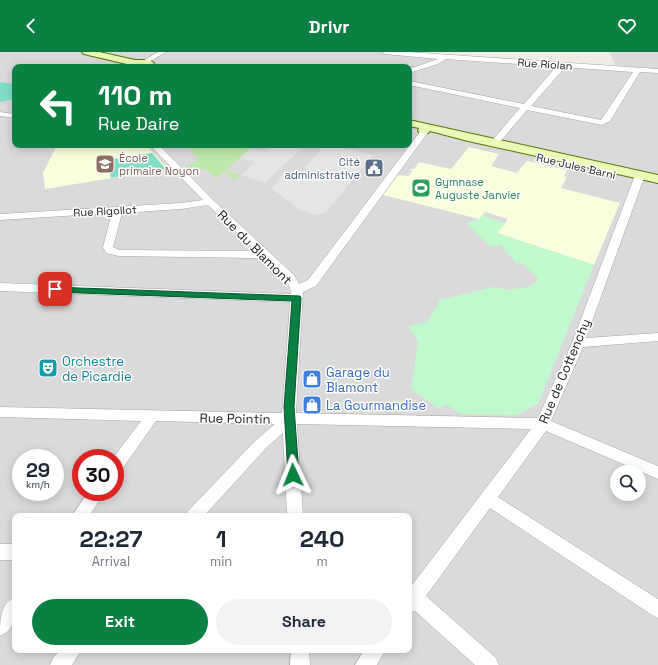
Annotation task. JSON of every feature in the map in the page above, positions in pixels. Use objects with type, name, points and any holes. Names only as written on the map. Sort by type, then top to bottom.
[{"type":"main road","points":[[88,52],[142,64]]},
{"type":"main road","name":"Rue Jules Barni","points":[[412,124],[429,130]]},
{"type":"main road","name":"Rue Jules Barni","points":[[412,127],[492,144],[639,178],[658,186]]},
{"type":"main road","name":"Rue Jules Barni","points":[[639,178],[658,179]]},
{"type":"street","points":[[147,64],[163,52]]},
{"type":"street","name":"Rue Riolan","points":[[385,52],[444,58],[658,71]]},
{"type":"street","points":[[412,71],[436,63],[444,58]]},
{"type":"street","points":[[492,144],[558,70]]},
{"type":"street","points":[[412,84],[602,123],[606,121],[638,70]]},
{"type":"street","points":[[0,114],[12,116]]},
{"type":"street","points":[[0,287],[297,294],[312,283],[425,133],[429,130]]},
{"type":"street","name":"Rue du Blamont","points":[[157,148],[210,202],[290,278],[297,294],[290,419],[295,513]]},
{"type":"street","name":"Rue de Cottenchy","points":[[412,600],[543,424],[578,343],[639,178]]},
{"type":"street","name":"Rue Rigollot","points":[[0,217],[181,206],[210,202]]},
{"type":"street","points":[[118,210],[108,247],[110,251],[119,254],[254,255],[264,253]]},
{"type":"street","points":[[578,343],[658,337]]},
{"type":"street","name":"Rue Pointin","points":[[0,412],[543,424]]},
{"type":"street","points":[[124,455],[152,416]]},
{"type":"street","points":[[197,513],[261,444],[290,419]]},
{"type":"street","points":[[543,424],[658,473]]},
{"type":"street","points":[[487,498],[658,609]]},
{"type":"street","points":[[82,513],[91,501]]},
{"type":"street","points":[[0,552],[12,552]]},
{"type":"street","points":[[412,602],[489,665]]},
{"type":"street","points":[[0,627],[12,610]]},
{"type":"street","points":[[60,665],[70,653]]},
{"type":"street","points":[[300,653],[300,665]]},
{"type":"street","points":[[365,665],[374,653]]},
{"type":"shaded area","points":[[0,52],[403,52],[615,66],[610,52],[658,52],[658,665],[0,665]]},
{"type":"shaded area","points":[[0,82],[12,84],[12,100],[0,102]]},
{"type":"shaded area","points":[[469,147],[499,154],[491,166],[517,173],[527,161],[567,170],[564,176],[567,177],[561,188],[620,203],[594,265],[497,233],[508,219],[485,212],[479,219],[383,195],[398,175],[409,176],[412,171],[410,169],[414,169],[419,162],[451,169]]},
{"type":"shaded area","name":"École primaire Noyon","points":[[56,148],[149,148],[168,169],[45,189],[43,173]]},
{"type":"shaded area","points":[[269,148],[302,148],[265,183],[241,175],[255,162],[240,158],[250,149],[265,152]]},
{"type":"shaded area","points":[[318,148],[342,148],[373,155],[326,213],[316,215],[300,210],[271,188],[285,173],[321,181],[328,173],[304,168],[321,149]]},
{"type":"shaded area","points":[[152,153],[166,169],[111,178],[107,160]]},
{"type":"green space","points":[[189,148],[251,148],[225,171],[241,175],[234,180],[225,172],[218,174],[220,176],[216,178],[206,169],[201,170],[198,167],[189,170],[185,166],[197,162],[195,159],[199,158],[192,152],[193,151]]},
{"type":"green space","points":[[482,215],[505,223],[497,233],[594,265],[538,404],[516,415],[461,414],[446,404],[440,409],[411,389],[418,341],[408,326],[427,322],[440,300],[493,287],[508,290],[528,287],[535,283],[538,278],[522,263],[516,263],[501,245],[491,247],[466,223],[479,219]]},
{"type":"place","name":"École primaire Noyon","points":[[105,164]]},
{"type":"place","name":"Cité administrative","points":[[374,168]]},
{"type":"place","name":"Gymnase Auguste Janvier","points":[[421,188]]},
{"type":"place","name":"Orchestre de Picardie","points":[[48,368]]},
{"type":"place","name":"Garage du Blamont","points":[[312,379]]},
{"type":"place","name":"La Gourmandise","points":[[312,405]]},
{"type":"route","points":[[55,289],[297,298],[289,407],[292,435],[293,475]]}]
